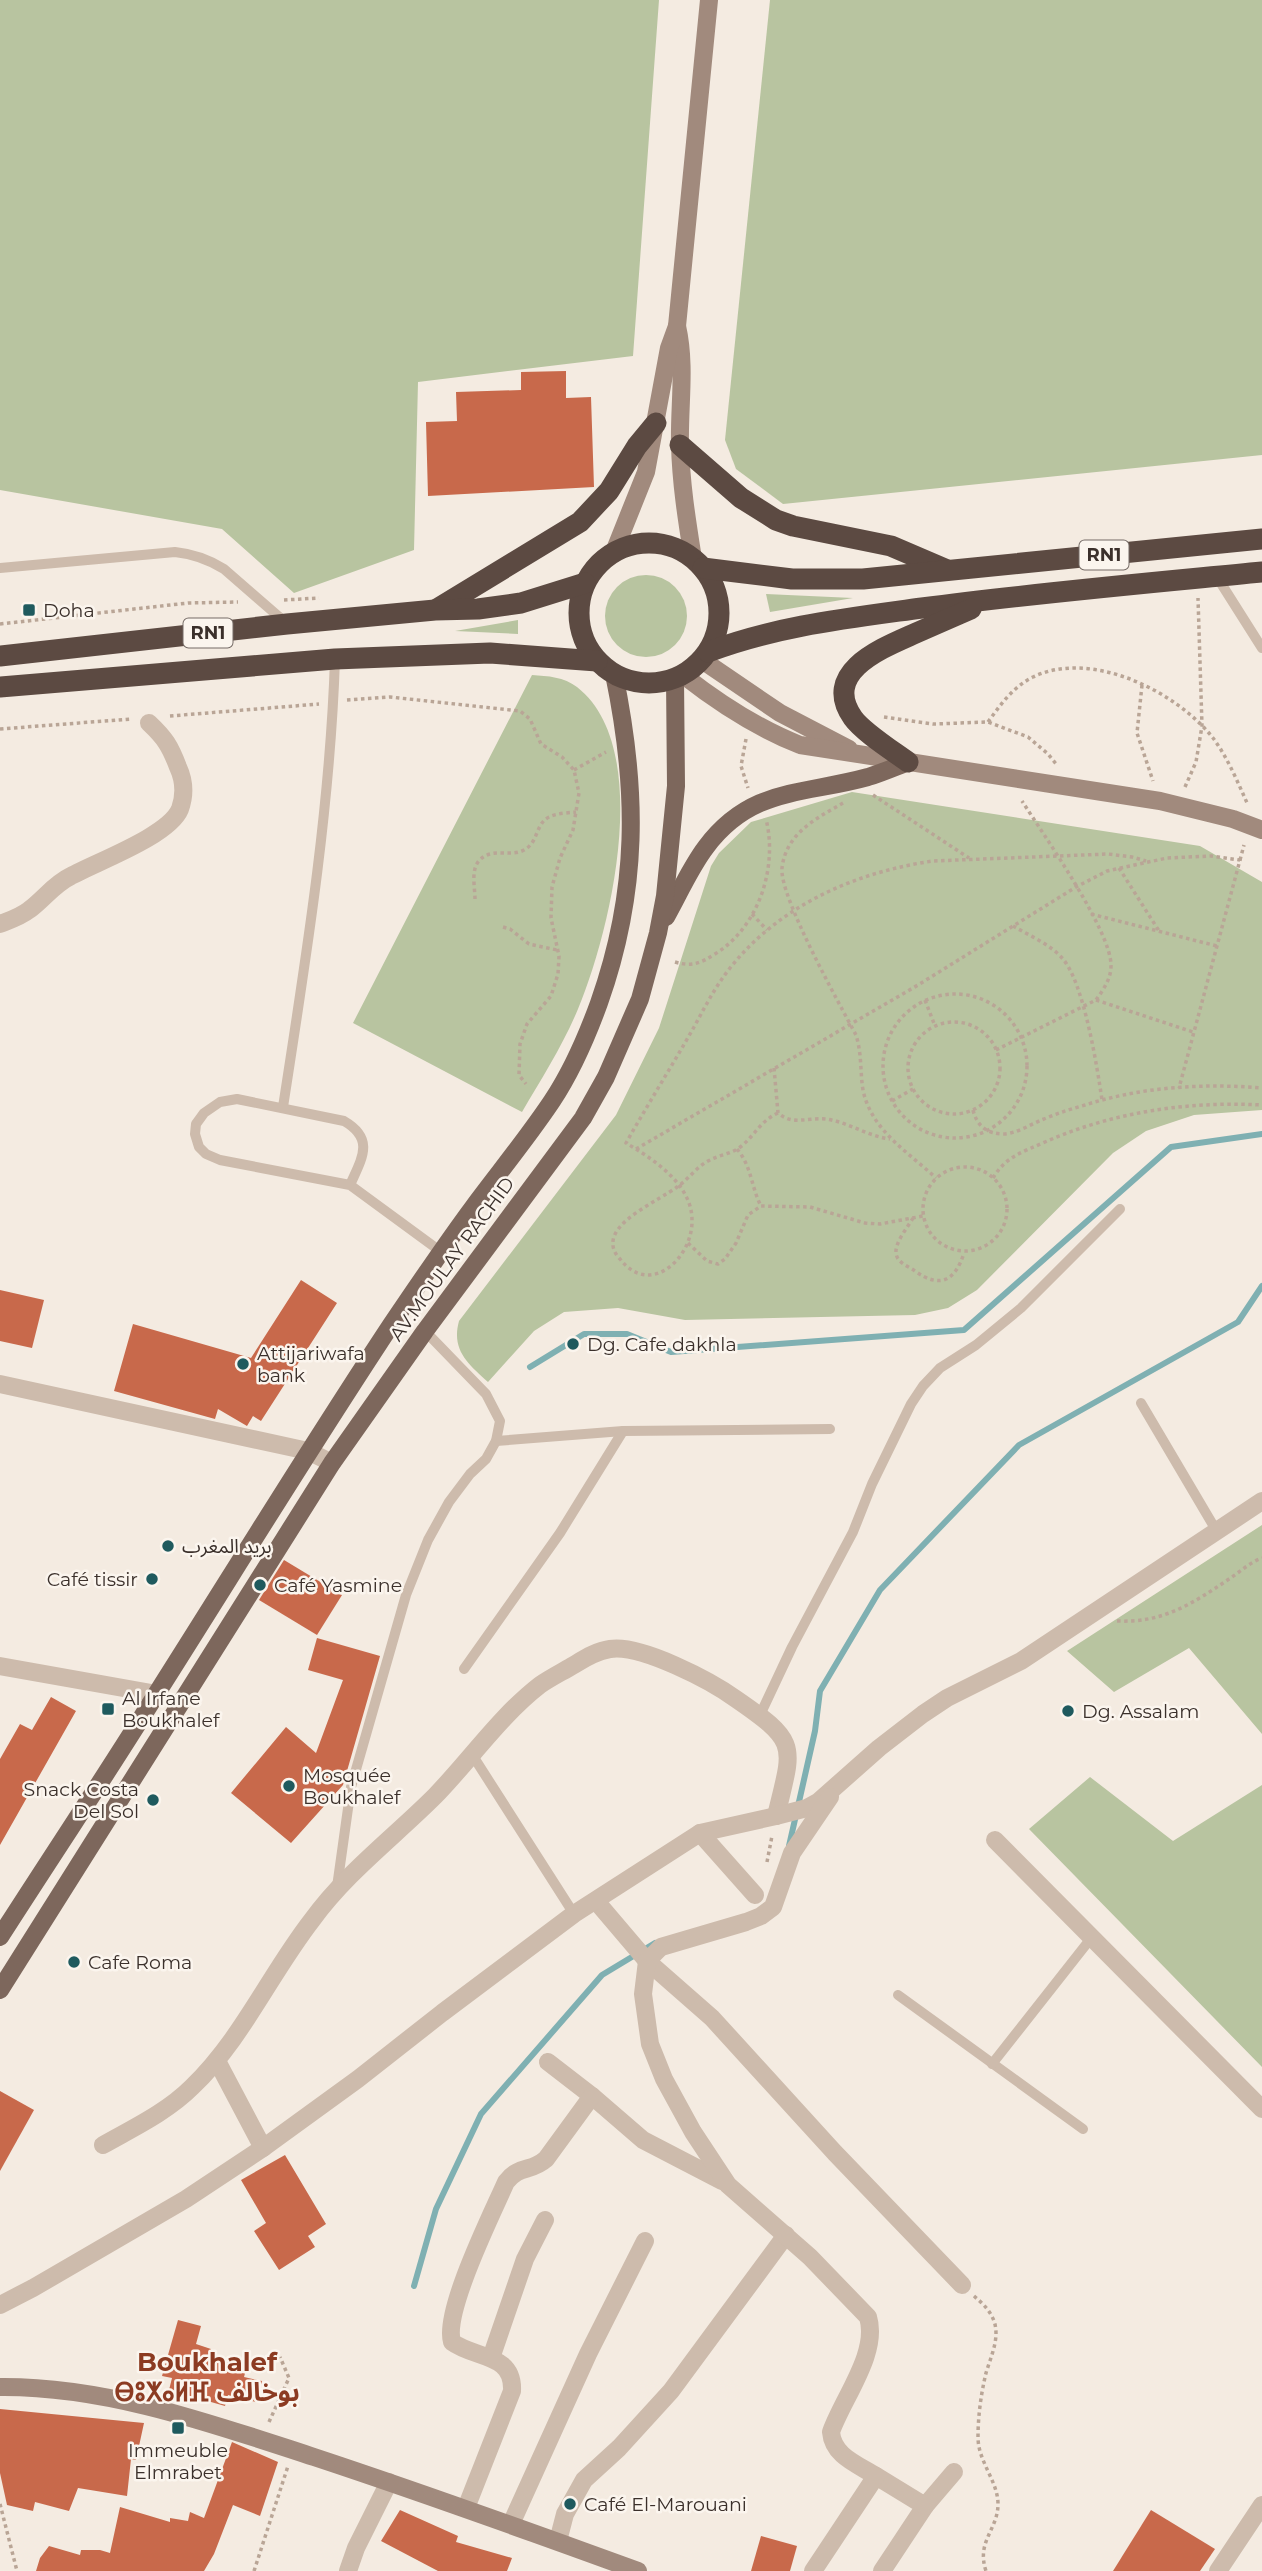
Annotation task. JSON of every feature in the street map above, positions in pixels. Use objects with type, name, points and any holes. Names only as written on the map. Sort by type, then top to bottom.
[{"type":"highway","points":[[435,610],[580,522],[609,491],[637,446],[656,423]]},
{"type":"highway","points":[[680,444],[741,498],[776,520],[891,546],[947,570]]},
{"type":"highway","name":"RN1","points":[[614,552],[633,545],[654,543],[675,548],[698,564],[792,579],[825,580],[863,579],[1262,539]]},
{"type":"highway","points":[[606,667],[585,643],[579,624],[579,603],[586,583],[597,566],[614,552]]},
{"type":"highway","points":[[698,564],[713,583],[718,600],[716,636],[705,656]]},
{"type":"highway","name":"RN1","points":[[0,687],[335,659],[490,653],[606,667],[634,682],[655,683],[679,677],[705,656],[745,639],[845,618],[992,599],[1262,572]]},
{"type":"highway","name":"RN1","points":[[0,656],[287,624],[435,610],[478,609],[522,603],[586,583]]},
{"type":"highway","points":[[908,762],[856,722],[845,699],[848,679],[854,668],[869,654],[992,599]]},
{"type":"main road","name":"AV.MOULAY RACHID","points":[[0,1937],[157,1694],[307,1451],[440,1251],[553,1100],[570,1068],[599,1001],[621,919],[631,835],[628,750],[606,667]]},
{"type":"main road","name":"AV.MOULAY RACHID","points":[[0,1990],[332,1463],[425,1331],[583,1118],[630,1027],[658,933],[675,810],[679,677]]},
{"type":"main road","points":[[658,933],[706,846],[749,808],[787,793],[868,777],[908,762]]},
{"type":"street","points":[[614,552],[640,490],[677,326],[709,0]]},
{"type":"street","points":[[677,326],[682,360],[680,444],[683,495],[698,564]]},
{"type":"street","points":[[705,656],[780,713],[855,752]]},
{"type":"street","points":[[679,677],[775,735],[800,745],[1169,802],[1261,829]]},
{"type":"street","points":[[0,925],[30,910],[57,884],[144,840],[173,819],[180,810],[182,776],[169,743],[149,723]]},
{"type":"street","points":[[0,1384],[307,1451],[332,1463]]},
{"type":"street","points":[[0,2305],[186,2199],[263,2148],[574,1914],[700,1833],[807,1808],[818,1802],[923,1714],[947,1698],[1021,1661],[1262,1502]]},
{"type":"street","points":[[103,2145],[156,2115],[190,2090],[217,2061],[311,1920],[337,1890],[473,1756],[517,1706],[541,1684],[599,1651],[629,1649],[696,1675],[724,1690],[775,1726],[789,1750],[779,1815]]},
{"type":"street","points":[[0,1666],[157,1694]]},
{"type":"street","points":[[728,2185],[676,2104],[650,2044],[643,1994],[647,1961],[661,1947],[746,1922],[773,1907],[792,1853],[836,1788]]},
{"type":"street","points":[[700,1833],[755,1895]]},
{"type":"street","points":[[995,1840],[1262,2109]]},
{"type":"street","points":[[596,1901],[647,1961],[712,2018],[835,2153],[962,2285]]},
{"type":"street","points":[[217,2061],[263,2148]]},
{"type":"street","points":[[548,2062],[643,2140],[728,2185],[786,2235],[868,2317],[871,2326],[869,2349],[836,2417],[831,2432],[832,2440],[838,2452],[925,2506]]},
{"type":"street","points":[[466,2508],[512,2391],[512,2381],[504,2366],[452,2342],[450,2336],[455,2308],[506,2182],[513,2173],[532,2168],[546,2159],[592,2096]]},
{"type":"street","points":[[491,2358],[525,2259],[545,2220]]},
{"type":"street","points":[[558,2541],[565,2514],[584,2480],[619,2448],[671,2391],[786,2235]]},
{"type":"street","points":[[511,2524],[589,2354],[645,2241]]},
{"type":"street","points":[[0,2387],[46,2389],[134,2404],[205,2422],[466,2508],[638,2571]]},
{"type":"street","points":[[882,2571],[925,2506],[954,2472]]},
{"type":"street","points":[[813,2571],[876,2476]]},
{"type":"street","points":[[348,2571],[356,2548],[389,2482]]},
{"type":"street","points":[[1218,2571],[1256,2527],[1262,2505]]},
{"type":"lane","points":[[0,568],[188,553],[224,569],[287,624]]},
{"type":"lane","points":[[1207,578],[1262,648]]},
{"type":"lane","points":[[283,1107],[323,841],[335,659]]},
{"type":"lane","points":[[350,1185],[362,1159],[362,1136],[357,1128],[335,1118],[237,1099],[211,1106],[196,1124],[195,1134],[199,1147],[206,1154],[220,1160],[350,1185],[440,1251]]},
{"type":"lane","points":[[760,1715],[792,1647],[853,1532],[872,1483],[911,1404],[923,1385],[940,1368],[976,1345],[1021,1308],[1119,1209]]},
{"type":"lane","points":[[337,1890],[351,1787],[406,1595],[428,1540],[449,1502],[470,1474],[486,1459],[496,1441],[500,1421],[486,1394],[425,1331]]},
{"type":"lane","points":[[1142,1403],[1216,1530]]},
{"type":"lane","points":[[496,1441],[623,1431],[830,1429]]},
{"type":"lane","points":[[464,1669],[560,1533],[623,1431]]},
{"type":"lane","points":[[473,1756],[574,1914]]},
{"type":"lane","points":[[992,2064],[1092,1937]]},
{"type":"lane","points":[[898,1995],[1083,2129]]},
{"type":"path","points":[[1169,802],[1196,762],[1202,726],[1207,578]]},
{"type":"path","points":[[0,624],[188,603],[262,602],[331,597]]},
{"type":"path","points":[[988,722],[1006,697],[1018,686],[1039,675],[1062,668],[1093,668],[1142,685],[1171,701],[1202,726],[1221,750],[1261,829]]},
{"type":"path","points":[[1142,685],[1137,733],[1169,802]]},
{"type":"path","points":[[334,703],[366,697],[390,697],[520,711],[530,719],[541,744],[562,757],[574,770],[579,784],[573,830],[560,858],[552,887],[551,918],[560,965],[556,985],[547,1002],[527,1024],[520,1044],[519,1075],[526,1084]]},
{"type":"path","points":[[879,716],[933,724],[988,722],[1028,737],[1038,744],[1056,764],[1068,786]]},
{"type":"path","points":[[748,733],[741,766],[743,780],[754,795]]},
{"type":"path","points":[[574,770],[606,752]]},
{"type":"path","points":[[866,790],[970,859]]},
{"type":"path","points":[[996,1050],[1096,1000],[1106,986],[1111,968],[1110,951],[1091,914],[1022,802]]},
{"type":"path","points":[[844,803],[808,823],[792,843],[784,861],[782,876],[793,911],[860,1048],[866,1101],[880,1127],[936,1178]]},
{"type":"path","points":[[474,899],[474,871],[478,862],[491,853],[524,850],[534,841],[542,822],[547,818],[576,812]]},
{"type":"path","points":[[675,962],[696,964],[714,955],[738,935],[752,914],[769,867],[770,841],[765,817]]},
{"type":"path","points":[[1179,1088],[1244,845]]},
{"type":"path","points":[[778,1113],[758,1126],[737,1149],[704,1163],[678,1186],[623,1222],[614,1236],[616,1255],[629,1268],[649,1275],[660,1273],[675,1264],[688,1243],[693,1222],[692,1212],[678,1186],[665,1169],[626,1143],[705,1006],[731,967],[767,930],[825,892],[878,872],[933,860],[1118,854],[1146,861]]},
{"type":"path","points":[[636,1149],[1107,871],[1146,861],[1211,856],[1240,860]]},
{"type":"path","points":[[1119,868],[1160,931]]},
{"type":"path","points":[[752,914],[767,930]]},
{"type":"path","points":[[1091,914],[1217,946]]},
{"type":"path","points":[[1013,926],[1050,948],[1064,960],[1074,980],[1094,1048],[1102,1100]]},
{"type":"path","points":[[503,927],[510,929],[529,944],[557,950]]},
{"type":"path","points":[[952,994],[981,999],[1005,1014],[1021,1038],[1027,1064],[1022,1091],[1008,1114],[986,1130],[960,1137],[933,1134],[909,1121],[892,1101],[886,1088],[883,1063],[888,1037],[903,1015],[925,1000],[952,994]]},
{"type":"path","points":[[925,1000],[935,1026]]},
{"type":"path","points":[[1096,1000],[1194,1032]]},
{"type":"path","points":[[959,1022],[971,1025],[981,1031],[996,1050],[1000,1061],[997,1085],[991,1095],[973,1110],[962,1114],[939,1112],[929,1107],[913,1090],[909,1079],[909,1058],[918,1039],[935,1026],[959,1022]]},
{"type":"path","points":[[774,1068],[778,1113]]},
{"type":"path","points":[[973,1110],[979,1124],[986,1130],[1001,1134],[1011,1133],[1102,1100],[1179,1088],[1262,1088]]},
{"type":"path","points":[[892,1101],[913,1090]]},
{"type":"path","points":[[993,1178],[1004,1162],[1023,1150],[1084,1126],[1114,1118],[1184,1107],[1262,1105]]},
{"type":"path","points":[[778,1113],[791,1120],[828,1119],[891,1139]]},
{"type":"path","points":[[737,1149],[749,1165],[761,1206]]},
{"type":"path","points":[[965,1167],[985,1172],[993,1178],[1000,1185],[1007,1205],[1004,1225],[993,1242],[964,1252],[954,1251],[937,1241],[925,1226],[923,1216],[925,1195],[936,1178],[945,1172],[965,1167]]},
{"type":"path","points":[[688,1243],[707,1261],[718,1264],[736,1243],[748,1215],[761,1206],[810,1207],[865,1223],[880,1224],[923,1216]]},
{"type":"path","points":[[913,1218],[896,1253],[900,1262],[923,1279],[936,1282],[951,1276],[964,1252]]},
{"type":"path","points":[[1101,1608],[1105,1615],[1114,1621],[1142,1622],[1167,1615],[1192,1603],[1262,1558]]},
{"type":"path","points":[[755,1895],[764,1873],[779,1815]]},
{"type":"path","points":[[962,2285],[989,2310],[996,2329],[981,2401],[978,2436],[980,2457],[998,2500],[996,2514],[982,2552],[986,2571]]},
{"type":"path","points":[[261,2440],[289,2378],[280,2357]]},
{"type":"path","points":[[254,2571],[293,2451]]},
{"type":"path","points":[[0,2504],[17,2571]]},
{"type":"green space","points":[[0,0],[659,0],[633,356],[418,382],[414,550],[294,593],[222,529],[0,490]]},
{"type":"green space","points":[[770,0],[1262,0],[1262,455],[783,504],[736,469],[725,440]]},
{"type":"green space","points":[[646,575],[662,578],[675,587],[684,600],[687,616],[684,632],[675,645],[662,654],[646,657],[630,654],[617,645],[608,632],[605,616],[608,600],[617,587],[630,578]]},
{"type":"green space","points":[[766,594],[853,598],[770,612]]},
{"type":"green space","points":[[518,620],[518,634],[455,631]]},
{"type":"green space","points":[[532,675],[567,681],[577,687],[601,715],[615,752],[620,796],[619,842],[612,890],[590,976],[566,1036],[522,1112],[353,1023]]},
{"type":"green space","points":[[852,792],[1200,846],[1262,882],[1262,1110],[1194,1115],[1146,1131],[1113,1153],[977,1290],[948,1308],[915,1315],[685,1320],[618,1308],[564,1312],[534,1331],[488,1382],[468,1362],[459,1348],[459,1321],[616,1115],[659,1028],[711,866],[719,853],[751,822]]},
{"type":"green space","points":[[1262,1525],[1262,1734],[1189,1648],[1114,1692],[1067,1651]]},
{"type":"green space","points":[[1090,1777],[1173,1841],[1262,1785],[1262,2067],[1029,1829]]},
{"type":"building","points":[[566,371],[566,398],[591,397],[594,487],[428,496],[426,422],[457,421],[456,392],[521,390],[521,372]]},
{"type":"building","points":[[301,1280],[337,1303],[261,1421],[253,1416],[247,1426],[218,1409],[215,1419],[114,1391],[133,1324],[251,1358]]},
{"type":"building","points":[[0,1290],[44,1300],[32,1348],[0,1341]]},
{"type":"building","points":[[284,1560],[342,1595],[317,1635],[259,1600]]},
{"type":"building","points":[[317,1638],[380,1656],[343,1785],[291,1843],[231,1793],[286,1727],[316,1753],[343,1680],[308,1670]]},
{"type":"building","points":[[51,1697],[76,1711],[0,1845],[0,1759],[20,1724],[32,1730]]},
{"type":"building","points":[[0,2091],[34,2110],[0,2171]]},
{"type":"building","points":[[285,2155],[326,2224],[308,2236],[315,2247],[279,2270],[254,2231],[266,2223],[241,2180]]},
{"type":"building","points":[[178,2320],[201,2326],[196,2344],[211,2349],[209,2356],[247,2366],[244,2377],[262,2381],[256,2402],[228,2395],[225,2406],[169,2390],[172,2378],[162,2376]]},
{"type":"building","points":[[0,2409],[144,2423],[136,2460],[131,2459],[127,2496],[78,2488],[69,2511],[35,2502],[33,2511],[7,2505],[0,2473]]},
{"type":"building","points":[[232,2442],[278,2462],[260,2516],[233,2505],[214,2554],[204,2571],[36,2571],[40,2558],[49,2546],[80,2555],[81,2550],[110,2553],[120,2507],[170,2522],[170,2518],[188,2521],[190,2512],[204,2518]]},
{"type":"building","points":[[400,2510],[458,2536],[456,2542],[512,2558],[507,2571],[438,2571],[381,2541]]},
{"type":"building","points":[[1151,2510],[1215,2549],[1200,2571],[1113,2571]]},
{"type":"building","points":[[761,2536],[797,2546],[790,2571],[751,2571]]},
{"type":"waterway","points":[[530,1367],[584,1334],[627,1334],[671,1352],[964,1330],[1171,1147],[1262,1134]]},
{"type":"waterway","points":[[789,1846],[815,1731],[820,1691],[880,1590],[1019,1445],[1238,1322],[1262,1286]]},
{"type":"waterway","points":[[414,2286],[436,2209],[481,2114],[602,1975],[655,1943]]},
{"type":"place","name":"Doha","points":[[29,610]]},
{"type":"place","name":"Dg. Cafe dakhla","points":[[573,1344]]},
{"type":"place","name":"Attijariwafa bank","points":[[243,1364]]},
{"type":"place","name":"بريد المغرب","points":[[168,1546]]},
{"type":"place","name":"Café tissir","points":[[152,1579]]},
{"type":"place","name":"Café Yasmine","points":[[260,1585]]},
{"type":"place","name":"Al Irfane Boukhalef","points":[[108,1709]]},
{"type":"place","name":"Dg. Assalam","points":[[1068,1711]]},
{"type":"place","name":"Mosquée Boukhalef","points":[[289,1786]]},
{"type":"place","name":"Snack Costa Del Sol","points":[[153,1800]]},
{"type":"place","name":"Cafe Roma","points":[[74,1962]]},
{"type":"place","name":"Immeuble Elmrabet","points":[[178,2428]]},
{"type":"place","name":"Café El-Marouani","points":[[570,2504]]},
{"type":"district","name":"Boukhalef ⴱⵓⵅⴰⵍⴼ بوخالف","points":[[207,2377]]}]
